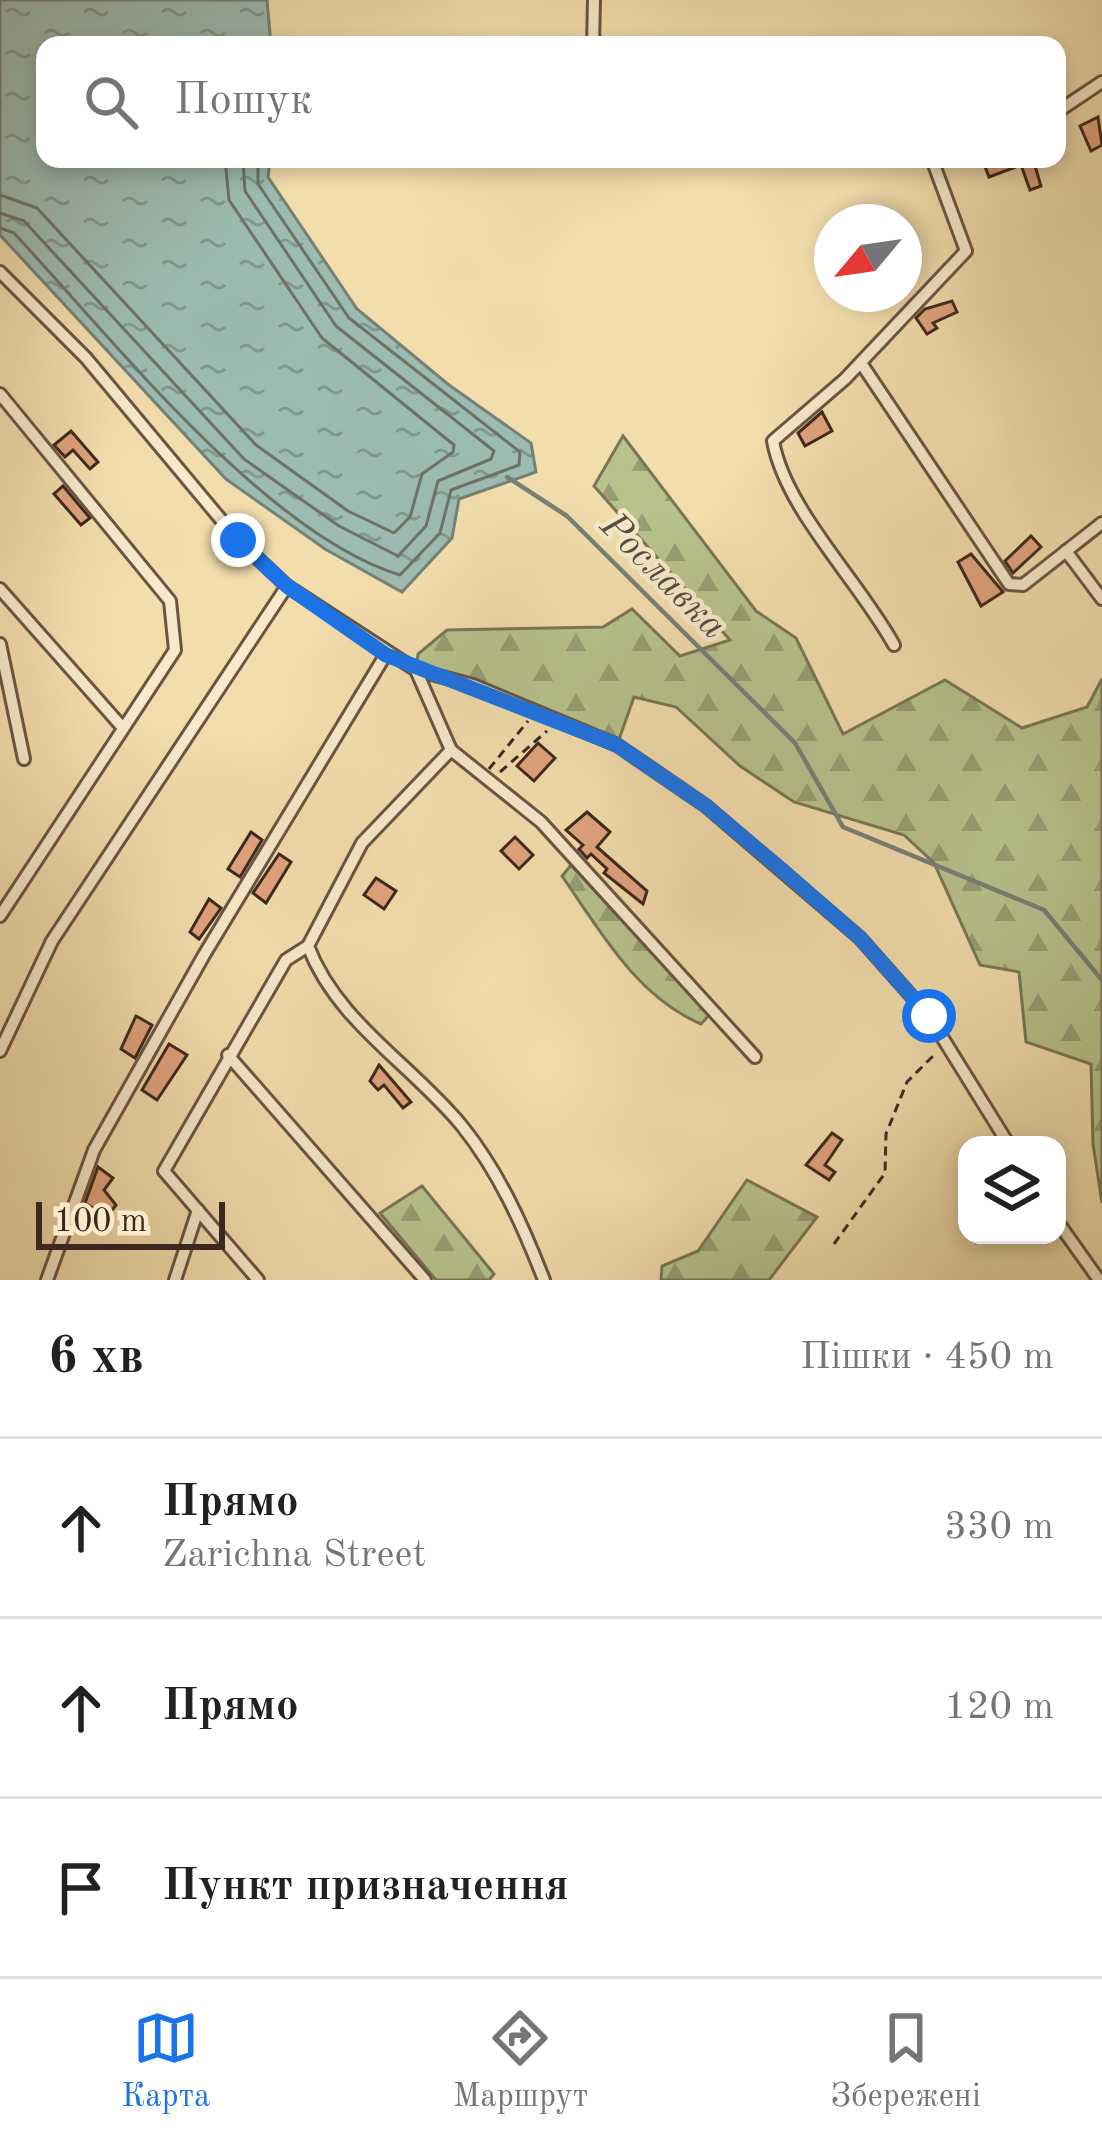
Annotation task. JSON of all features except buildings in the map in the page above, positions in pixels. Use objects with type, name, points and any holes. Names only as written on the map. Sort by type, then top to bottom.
[{"type":"street","points":[[593,36],[594,0]]},
{"type":"street","points":[[1066,106],[1102,82]]},
{"type":"street","points":[[894,645],[869,599],[778,472],[772,441],[861,363],[966,251],[937,168]]},
{"type":"street","points":[[0,272],[86,358],[238,540],[287,586],[386,655],[416,670],[473,685],[617,745],[721,819],[860,938],[946,1043],[1003,1136]]},
{"type":"street","points":[[861,363],[1009,584],[1023,585],[1102,523]]},
{"type":"street","points":[[0,394],[170,601],[175,650],[0,916]]},
{"type":"street","points":[[1066,551],[1102,599]]},
{"type":"street","points":[[0,1051],[52,941],[287,586]]},
{"type":"street","points":[[0,589],[123,728]]},
{"type":"street","points":[[0,644],[24,759]]},
{"type":"street","points":[[47,1280],[94,1150],[204,955],[386,655]]},
{"type":"street","points":[[416,670],[451,750],[542,822],[754,1057]]},
{"type":"street","points":[[259,1280],[164,1171],[286,960],[308,946],[362,843],[451,750]]},
{"type":"street","points":[[308,946],[323,986],[462,1126],[519,1214],[544,1280]]},
{"type":"street","points":[[228,1055],[425,1280]]},
{"type":"street","points":[[175,1280],[197,1210]]},
{"type":"street","points":[[1066,1234],[1099,1280]]},
{"type":"path","points":[[486,777],[536,711]]},
{"type":"path","points":[[486,777],[558,720]]},
{"type":"path","points":[[835,1244],[885,1173],[886,1134],[907,1082],[946,1043]]},
{"type":"green space","points":[[623,436],[756,611],[796,638],[843,734],[945,680],[1022,728],[1087,707],[1102,679],[1102,1203],[1093,1144],[1091,1064],[1026,1042],[1019,972],[980,965],[934,863],[904,835],[794,802],[740,766],[676,707],[634,697],[617,745],[473,685],[416,670],[418,654],[447,630],[603,627],[632,609],[680,656],[730,640],[594,486]]},
{"type":"green space","points":[[571,865],[709,1015],[701,1024],[657,997],[622,960],[562,876]]},
{"type":"green space","points":[[747,1180],[817,1217],[769,1280],[661,1280],[662,1266],[698,1251]]},
{"type":"green space","points":[[422,1186],[494,1274],[489,1280],[436,1280],[380,1213]]},
{"type":"water","points":[[0,0],[267,0],[270,36],[36,36],[36,168],[269,168],[268,177],[357,309],[449,385],[531,443],[536,472],[459,499],[452,538],[402,592],[325,549],[226,479],[0,235]]},
{"type":"waterway","name":"Рославка","points":[[507,477],[567,516],[795,743],[843,827],[1044,910],[1102,980]]},
{"type":"route","points":[[238,540],[287,586],[386,655],[443,680],[473,685],[617,745],[706,806],[860,938],[929,1016]]}]
